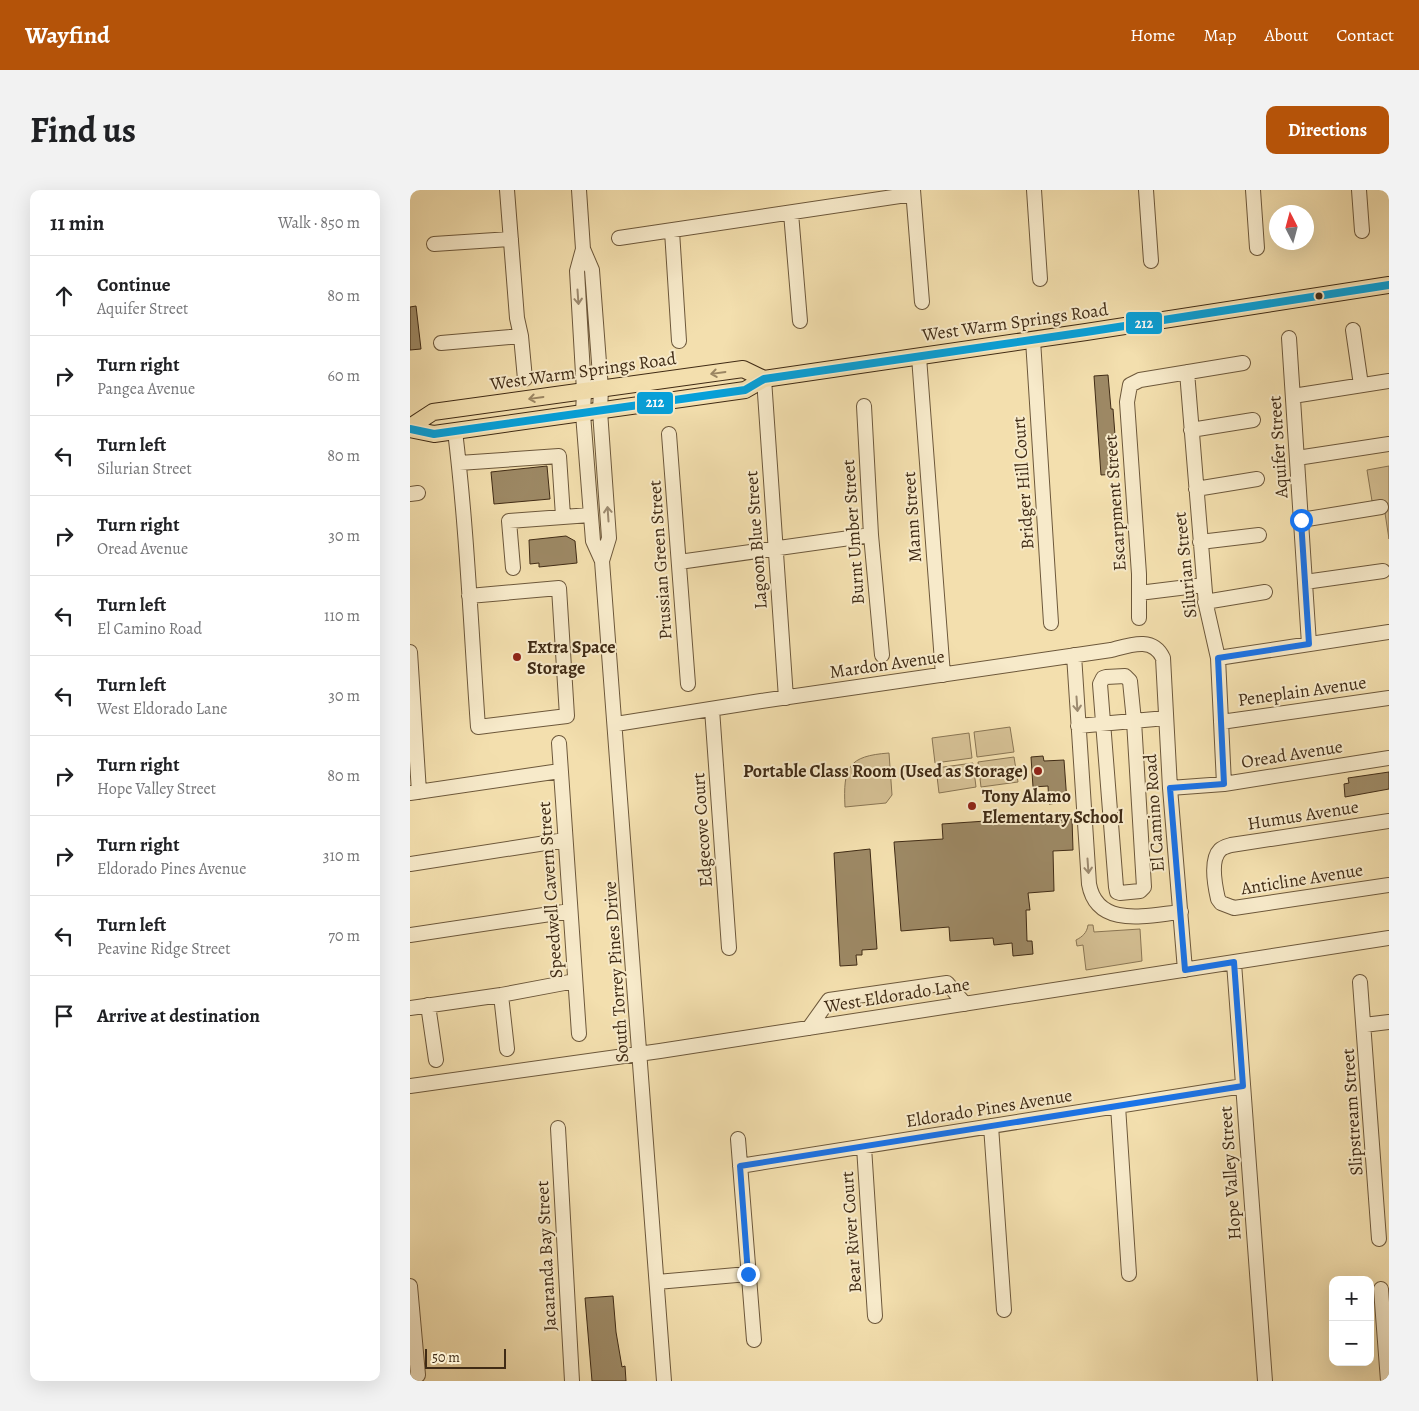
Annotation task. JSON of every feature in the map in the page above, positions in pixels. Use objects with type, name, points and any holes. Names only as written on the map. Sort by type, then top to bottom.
[{"type":"main road","name":"West Warm Springs Road","points":[[410,428],[434,434],[583,414],[746,390],[764,379],[1389,285]]},
{"type":"main road","name":"West Warm Springs Road","points":[[410,428],[433,412],[584,391],[743,369],[764,379]]},
{"type":"street","points":[[507,190],[517,318],[521,336],[525,379]]},
{"type":"street","name":"South Torrey Pines Drive","points":[[579,190],[583,249],[592,270],[601,389],[600,411],[609,538],[602,561]]},
{"type":"street","points":[[1034,190],[1040,279]]},
{"type":"street","points":[[1146,190],[1151,261]]},
{"type":"street","points":[[1252,190],[1257,248]]},
{"type":"street","points":[[1359,190],[1362,231]]},
{"type":"street","points":[[619,238],[913,192],[922,302]]},
{"type":"street","points":[[791,212],[800,322]]},
{"type":"street","points":[[672,231],[679,341]]},
{"type":"street","points":[[434,244],[511,239]]},
{"type":"street","name":"South Torrey Pines Drive","points":[[583,249],[576,271],[590,515],[593,541],[602,561],[616,724],[664,1381]]},
{"type":"street","points":[[1353,330],[1361,385]]},
{"type":"street","points":[[441,343],[521,336]]},
{"type":"street","name":"Aquifer Street","points":[[1289,338],[1309,644]]},
{"type":"street","name":"Bridger Hill Court","points":[[1032,340],[1051,624]]},
{"type":"street","name":"Mann Street","points":[[919,357],[943,675]]},
{"type":"street","points":[[1186,372],[1243,363]]},
{"type":"street","name":"Escarpment Street","points":[[1139,618],[1127,402],[1130,385],[1140,380],[1186,372]]},
{"type":"street","name":"Silurian Street","points":[[1186,372],[1205,602],[1218,658],[1224,784]]},
{"type":"street","name":"Lagoon Blue Street","points":[[764,379],[786,698]]},
{"type":"street","points":[[1293,396],[1389,381]]},
{"type":"street","name":"Burnt Umber Street","points":[[864,406],[871,535],[882,655]]},
{"type":"street","points":[[1191,430],[1253,420]]},
{"type":"street","points":[[455,431],[459,462],[468,596],[478,728],[567,716],[559,588],[468,596]]},
{"type":"street","name":"Prussian Green Street","points":[[669,434],[688,684]]},
{"type":"street","points":[[1297,458],[1389,444]]},
{"type":"street","points":[[459,462],[559,456],[563,516]]},
{"type":"street","points":[[1196,489],[1257,479]]},
{"type":"street","points":[[1301,520],[1381,507]]},
{"type":"street","points":[[513,568],[510,521],[590,515]]},
{"type":"street","points":[[680,562],[871,535]]},
{"type":"street","points":[[1200,542],[1259,535]]},
{"type":"street","points":[[1305,582],[1383,570]]},
{"type":"street","points":[[1139,593],[1204,585]]},
{"type":"street","points":[[1205,602],[1265,592]]},
{"type":"street","points":[[1218,658],[1389,632]]},
{"type":"street","name":"Mardon Avenue","points":[[616,724],[1111,650],[1140,643],[1147,643],[1160,652]]},
{"type":"street","points":[[410,652],[415,793],[560,771]]},
{"type":"street","name":"El Camino Road","points":[[1160,652],[1163,658],[1170,788],[1185,970]]},
{"type":"street","points":[[1074,655],[1090,891],[1096,903],[1108,913],[1114,915],[1131,916],[1180,912]]},
{"type":"street","points":[[1125,676],[1128,678],[1134,721],[1144,887],[1140,891],[1118,893],[1116,887],[1103,724],[1100,684],[1103,678],[1106,677],[1125,676]]},
{"type":"street","name":"Peneplain Avenue","points":[[1221,722],[1389,698]]},
{"type":"street","name":"Edgecove Court","points":[[712,709],[729,948]]},
{"type":"street","points":[[1078,726],[1166,718]]},
{"type":"street","name":"Speedwell Cavern Street","points":[[559,743],[579,1034]]},
{"type":"street","name":"Oread Avenue","points":[[1170,788],[1224,784],[1389,758]]},
{"type":"street","name":"Humus Avenue","points":[[1221,903],[1216,892],[1215,859],[1222,848],[1235,844],[1389,821]]},
{"type":"street","points":[[410,864],[565,840]]},
{"type":"street","name":"Anticline Avenue","points":[[1221,903],[1234,908],[1246,907],[1389,885]]},
{"type":"street","points":[[1129,893],[1131,916]]},
{"type":"street","points":[[410,935],[570,911]]},
{"type":"street","name":"West Eldorado Lane","points":[[410,1086],[809,1028],[1389,938]]},
{"type":"street","name":"Hope Valley Street","points":[[1234,962],[1265,1381]]},
{"type":"street","points":[[410,1008],[575,982]]},
{"type":"street","name":"Slipstream Street","points":[[1360,982],[1379,1239]]},
{"type":"street","points":[[809,1028],[829,1000],[947,983],[964,1004]]},
{"type":"street","points":[[501,994],[507,1049]]},
{"type":"street","points":[[428,1005],[436,1060]]},
{"type":"street","points":[[1364,1025],[1389,1022]]},
{"type":"street","name":"Eldorado Pines Avenue","points":[[740,1166],[1243,1086]]},
{"type":"street","points":[[1118,1106],[1129,1274]]},
{"type":"street","points":[[992,1126],[1004,1310]]},
{"type":"street","name":"Jacaranda Bay Street","points":[[558,1128],[572,1381]]},
{"type":"street","points":[[738,1139],[754,1340]]},
{"type":"street","name":"Bear River Court","points":[[864,1146],[875,1316]]},
{"type":"street","points":[[657,1282],[748,1274]]},
{"type":"street","points":[[410,1286],[418,1375]]},
{"type":"street","points":[[1381,1289],[1388,1381]]},
{"type":"shaded area","points":[[1389,466],[1389,539],[1383,500],[1372,501],[1367,470]]},
{"type":"shaded area","points":[[1010,727],[1014,752],[977,757],[974,732]]},
{"type":"shaded area","points":[[969,733],[972,758],[935,763],[932,738]]},
{"type":"shaded area","points":[[889,753],[892,795],[886,803],[845,807],[845,782],[851,766],[865,757]]},
{"type":"shaded area","points":[[1014,757],[1018,782],[981,787],[978,762]]},
{"type":"shaded area","points":[[973,763],[976,787],[939,793],[936,768]]},
{"type":"shaded area","points":[[1088,925],[1093,925],[1094,932],[1140,929],[1142,961],[1086,970],[1083,945],[1077,946],[1076,940],[1084,934]]},
{"type":"building","points":[[416,306],[421,349],[410,350],[410,307]]},
{"type":"building","points":[[1108,375],[1111,409],[1113,409],[1118,474],[1101,475],[1094,376]]},
{"type":"building","points":[[547,466],[550,499],[494,504],[491,472]]},
{"type":"building","points":[[566,536],[575,541],[577,563],[539,567],[539,563],[530,564],[529,540]]},
{"type":"building","points":[[1043,756],[1044,761],[1064,760],[1067,802],[1049,804],[1048,786],[1033,787],[1031,757]]},
{"type":"building","points":[[1389,772],[1389,789],[1345,797],[1344,784],[1349,783],[1348,778]]},
{"type":"building","name":"Tony Alamo Elementary School","points":[[1072,819],[1073,850],[1053,851],[1054,891],[1028,893],[1030,910],[1026,910],[1027,941],[1032,941],[1033,954],[1013,956],[1012,943],[994,945],[993,938],[950,941],[949,927],[901,931],[894,842],[943,839],[942,824],[986,821],[986,824],[1019,821],[1019,823]]},
{"type":"building","points":[[870,849],[877,949],[862,950],[862,955],[856,955],[857,965],[840,966],[834,853]]},
{"type":"building","points":[[613,1296],[616,1332],[622,1367],[625,1366],[626,1381],[592,1381],[585,1298]]},
{"type":"transit line","name":"212","points":[[410,429],[434,434],[745,390],[764,379],[1389,285]]},
{"type":"place","name":"Extra Space Storage","points":[[517,657]]},
{"type":"place","name":"Portable Class Room (Used as Storage)","points":[[1038,771]]},
{"type":"place","name":"Tony Alamo Elementary School","points":[[972,806]]},
{"type":"route","points":[[748,1274],[740,1166],[1243,1086],[1234,962],[1185,970],[1170,788],[1224,784],[1218,658],[1309,644],[1301,520]]}]
